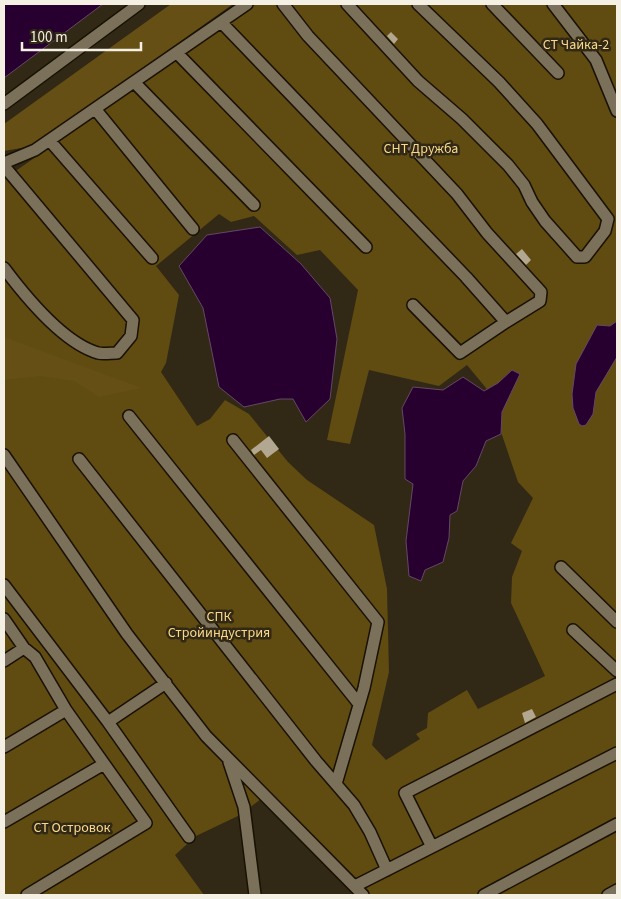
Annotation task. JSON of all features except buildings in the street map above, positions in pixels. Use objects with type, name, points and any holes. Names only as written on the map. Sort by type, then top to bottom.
[{"type":"street","points":[[4,104],[139,4]]},
{"type":"street","points":[[4,268],[21,291],[62,333],[98,353],[117,353],[131,336],[133,320],[4,164],[35,150],[96,110],[247,4]]},
{"type":"street","points":[[283,4],[308,36],[457,194],[487,233],[541,292],[540,301],[460,352],[414,305]]},
{"type":"street","points":[[347,4],[418,81],[462,119],[508,165],[524,185],[532,202],[545,221],[576,256],[585,257],[605,231],[608,219],[537,124],[500,82],[418,4]]},
{"type":"street","points":[[492,4],[558,73]]},
{"type":"street","points":[[553,4],[596,60],[617,111]]},
{"type":"street","points":[[221,22],[466,277],[506,322]]},
{"type":"street","points":[[177,53],[366,247]]},
{"type":"street","points":[[135,83],[254,205]]},
{"type":"street","points":[[96,110],[193,229]]},
{"type":"street","points":[[50,140],[152,258]]},
{"type":"street","points":[[129,416],[359,704]]},
{"type":"street","points":[[233,440],[378,622],[359,704],[336,784]]},
{"type":"street","points":[[4,455],[127,634],[206,736],[363,895]]},
{"type":"street","points":[[79,459],[362,818],[387,870]]},
{"type":"street","points":[[561,567],[617,622]]},
{"type":"street","points":[[4,584],[108,722],[189,837]]},
{"type":"street","points":[[4,619],[24,648],[35,657],[66,710],[146,823],[27,895]]},
{"type":"street","points":[[573,630],[617,671]]},
{"type":"street","points":[[4,661],[24,648]]},
{"type":"street","points":[[108,722],[166,684]]},
{"type":"street","points":[[432,847],[404,793],[617,684]]},
{"type":"street","points":[[4,747],[66,710]]},
{"type":"street","points":[[355,886],[617,753]]},
{"type":"street","points":[[228,758],[244,807],[255,895]]},
{"type":"street","points":[[4,822],[104,764]]},
{"type":"street","points":[[484,895],[617,824]]},
{"type":"street","points":[[608,895],[617,890]]},
{"type":"green space","points":[[256,4],[617,4],[617,895],[366,895],[270,792],[240,815],[196,836],[175,855],[204,895],[4,895],[4,179]],"holes":[[[219,214],[231,222],[254,216],[297,255],[320,250],[358,290],[327,440],[350,444],[369,370],[439,386],[467,365],[486,388],[518,482],[533,498],[511,543],[522,551],[512,577],[511,603],[545,676],[478,709],[467,690],[428,713],[427,728],[416,734],[420,739],[386,760],[372,745],[389,672],[387,589],[374,525],[307,480],[288,462],[249,414],[225,400],[210,419],[197,426],[161,372],[166,363],[179,295],[156,266]]]},
{"type":"shaded area","points":[[4,4],[103,4],[4,78]]},
{"type":"shaded area","points":[[171,4],[233,4],[33,146],[4,151],[4,124]]},
{"type":"shaded area","points":[[260,227],[301,264],[330,298],[337,339],[330,399],[306,422],[293,399],[280,399],[244,407],[219,387],[203,308],[179,266],[207,235]]},
{"type":"shaded area","points":[[617,321],[617,357],[596,392],[593,414],[586,425],[582,426],[579,424],[573,408],[572,394],[576,364],[597,325],[610,326]]},
{"type":"shaded area","points":[[4,337],[142,388],[99,397],[74,381],[41,376],[4,380]]},
{"type":"shaded area","points":[[512,370],[520,374],[502,412],[501,434],[486,441],[476,466],[463,481],[457,511],[450,515],[449,538],[443,562],[425,570],[421,581],[409,576],[406,541],[413,484],[405,479],[405,434],[402,408],[413,387],[443,390],[463,377],[484,391],[498,383]]},
{"type":"park label","name":"СТ Чайка-2","points":[[576,44]]},
{"type":"park label","name":"СНТ Дружба","points":[[421,148]]},
{"type":"park label","name":"СПК Стройиндустрия","points":[[219,624]]},
{"type":"park label","name":"СТ Островок","points":[[72,827]]}]
